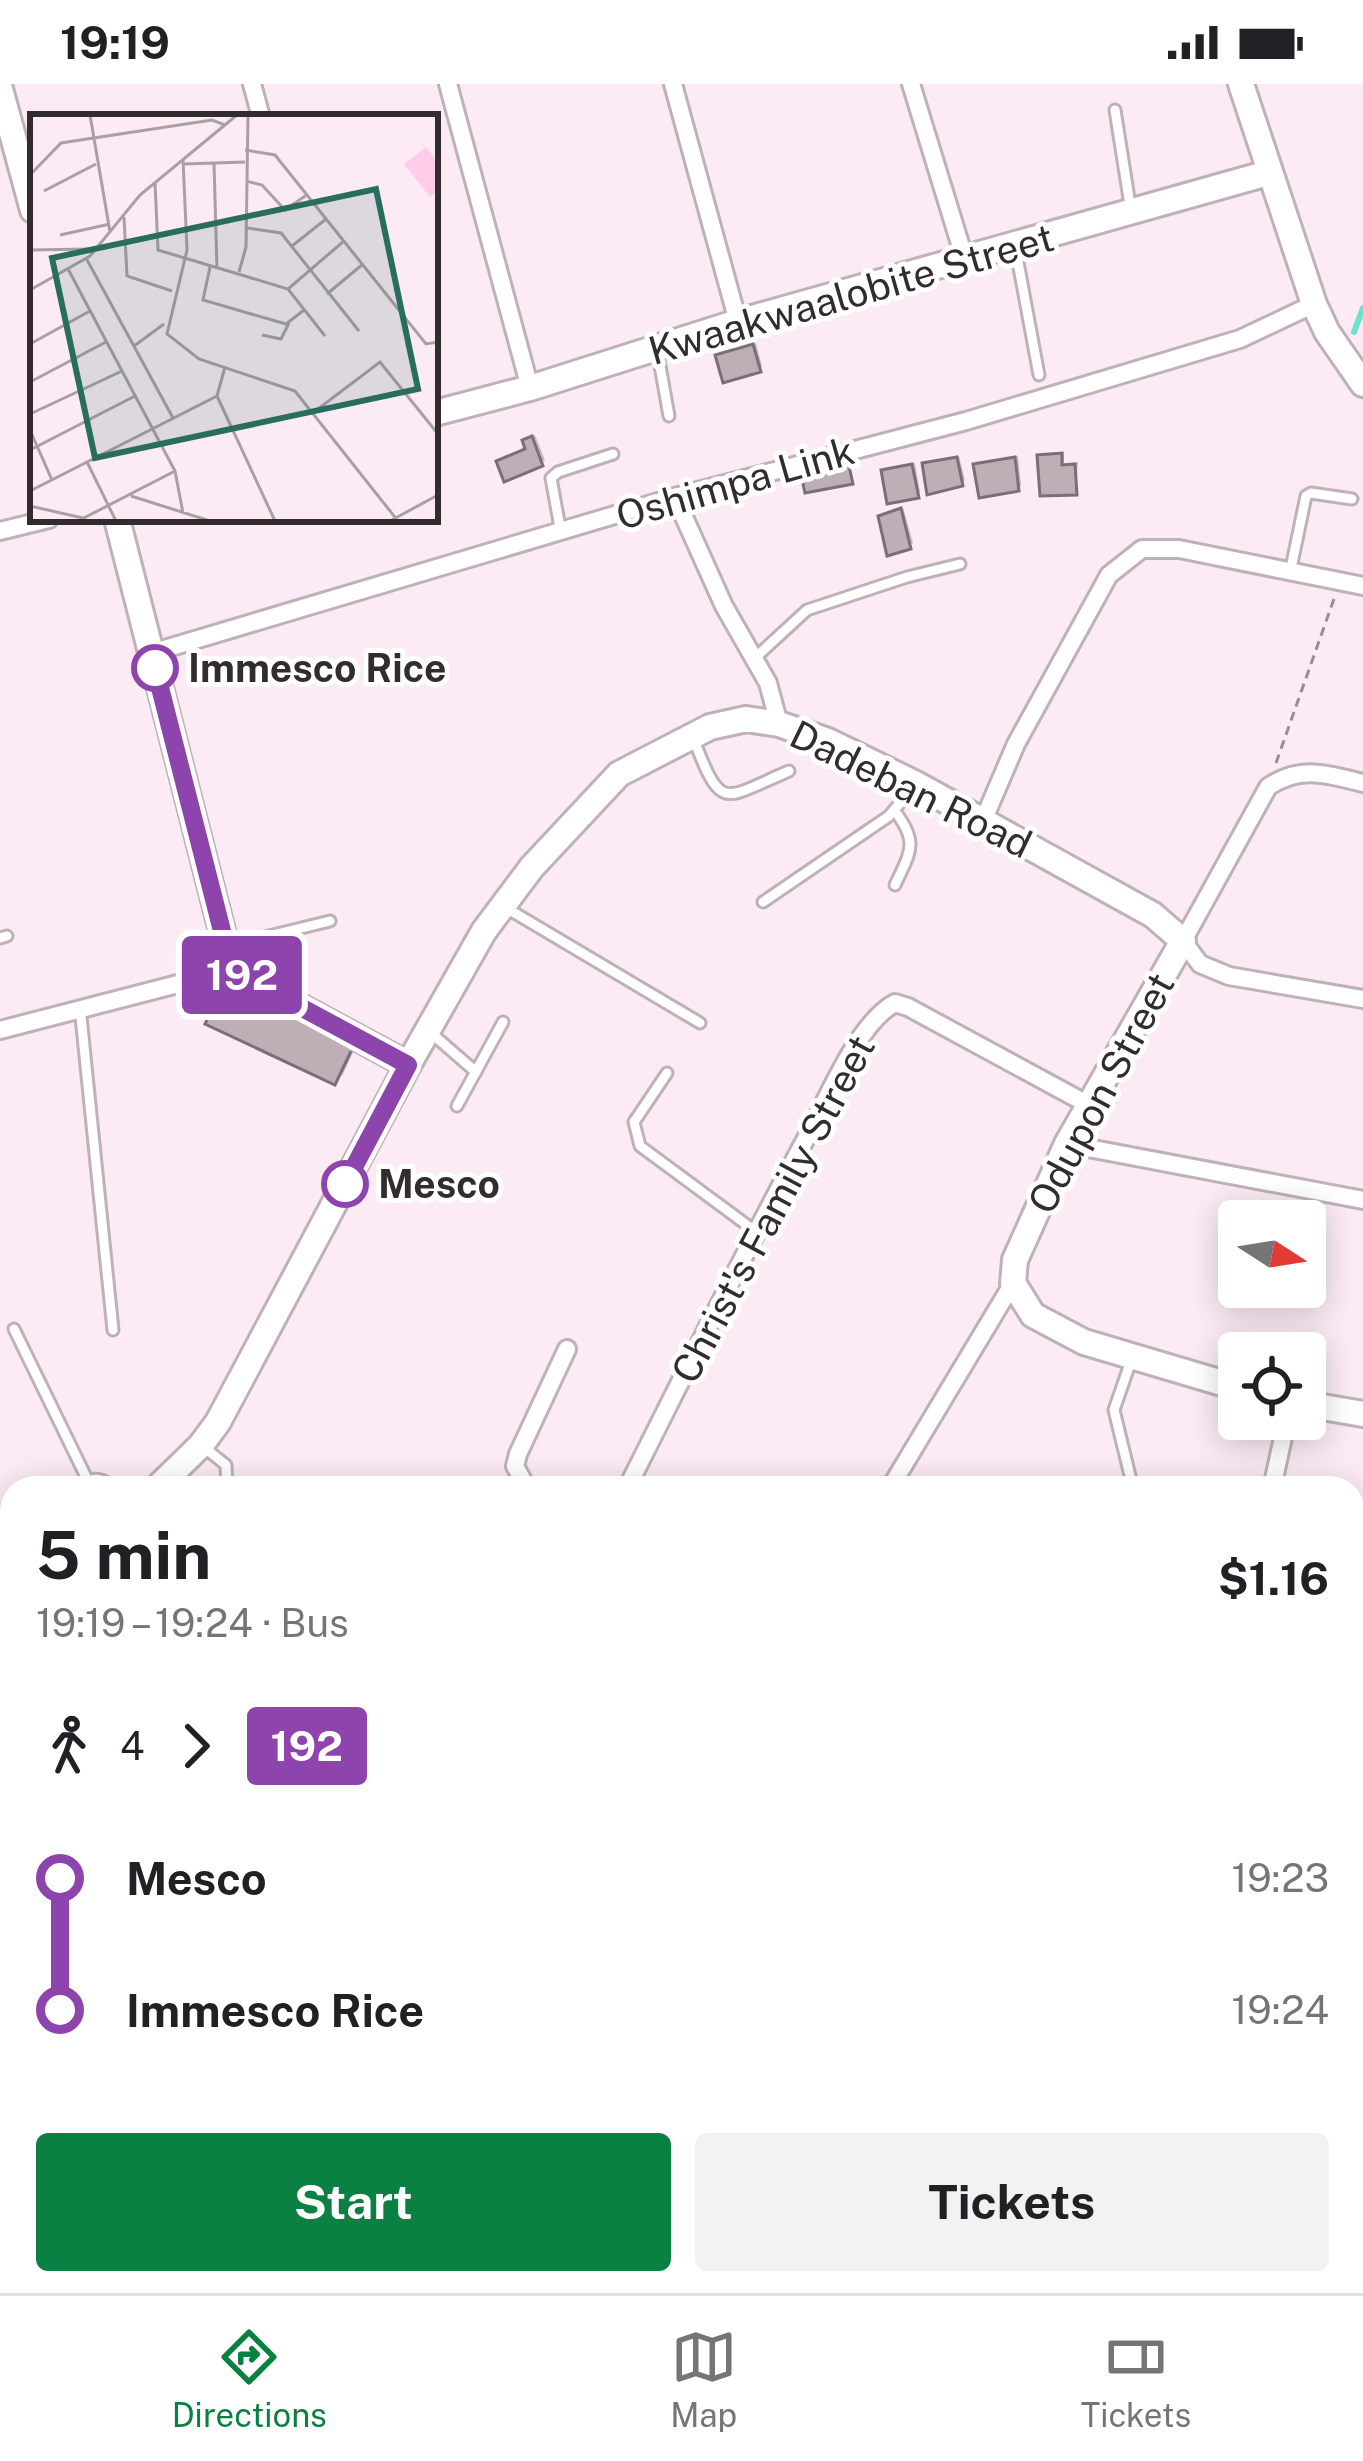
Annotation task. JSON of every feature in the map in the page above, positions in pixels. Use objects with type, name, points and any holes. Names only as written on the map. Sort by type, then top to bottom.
[{"type":"street","points":[[252,84],[260,114]]},
{"type":"street","points":[[448,84],[530,388]]},
{"type":"street","points":[[673,84],[738,322]]},
{"type":"street","points":[[911,84],[965,260]]},
{"type":"street","points":[[1241,84],[1314,304],[1363,384]]},
{"type":"street","points":[[0,88],[30,199]]},
{"type":"street","name":"Kwaakwaalobite Street","points":[[438,412],[738,322],[1268,173]]},
{"type":"street","name":"Oshimpa Link","points":[[151,652],[675,496],[966,421],[1217,346],[1314,304]]},
{"type":"street","points":[[675,496],[724,606],[769,683],[779,724]]},
{"type":"street","points":[[0,531],[38,522]]},
{"type":"street","points":[[117,522],[230,958],[408,1065]]},
{"type":"street","points":[[983,821],[1016,744],[1109,574],[1142,549],[1179,549],[1363,586]]},
{"type":"street","name":"Dadeban Road","points":[[169,1476],[218,1422],[408,1065],[503,906],[532,867],[620,774],[692,735],[746,719],[779,724],[828,742],[916,784],[1154,915],[1183,941]]},
{"type":"street","points":[[1268,787],[1288,774],[1312,771],[1363,783]]},
{"type":"street","name":"Odupon Street","points":[[897,1476],[1012,1283],[1015,1260],[1066,1144],[1268,787]]},
{"type":"street","points":[[1183,941],[1200,964],[1229,976],[1363,999]]},
{"type":"street","points":[[0,1030],[230,958]]},
{"type":"street","name":"Christ's Family Street","points":[[633,1476],[755,1232],[854,1051],[882,1010],[895,1003],[1087,1104]]},
{"type":"street","points":[[1066,1144],[1363,1200]]},
{"type":"street","points":[[1012,1283],[1033,1315],[1046,1324],[1132,1358],[1218,1382]]},
{"type":"street","points":[[520,1476],[515,1466],[518,1454],[566,1349]]},
{"type":"street","points":[[1326,1408],[1363,1414]]},
{"type":"street","points":[[1275,1476],[1282,1440]]},
{"type":"lane","points":[[1114,110],[1131,213]]},
{"type":"lane","points":[[1016,247],[1039,375]]},
{"type":"lane","points":[[657,349],[669,416]]},
{"type":"lane","points":[[561,533],[551,478],[613,454]]},
{"type":"lane","points":[[1290,572],[1306,496],[1352,499]]},
{"type":"lane","points":[[756,657],[807,610],[960,565]]},
{"type":"lane","points":[[692,735],[712,785],[721,793],[735,794],[789,771]]},
{"type":"lane","points":[[763,902],[894,810],[916,784]]},
{"type":"lane","points":[[894,810],[908,828],[911,842],[895,885]]},
{"type":"lane","points":[[503,906],[700,1023]]},
{"type":"lane","points":[[230,958],[330,921]]},
{"type":"lane","points":[[80,1007],[113,1330]]},
{"type":"lane","points":[[457,1106],[503,1022]]},
{"type":"lane","points":[[428,1031],[476,1072]]},
{"type":"lane","points":[[667,1073],[634,1122],[640,1146],[755,1232]]},
{"type":"lane","points":[[14,1329],[86,1476]]},
{"type":"lane","points":[[1130,1476],[1114,1411],[1132,1358]]},
{"type":"lane","points":[[201,1445],[226,1465],[226,1476]]},
{"type":"path","points":[[1268,787],[1339,583]]},
{"type":"building","points":[[753,344],[761,372],[723,383],[715,355]]},
{"type":"building","points":[[532,436],[543,466],[504,482],[496,461],[525,449],[522,440]]},
{"type":"building","points":[[1062,453],[1062,465],[1075,464],[1077,495],[1040,496],[1037,455]]},
{"type":"building","points":[[847,457],[853,484],[805,493],[800,470]]},
{"type":"building","points":[[957,457],[963,486],[927,495],[922,463]]},
{"type":"building","points":[[1015,457],[1019,491],[979,498],[973,464]]},
{"type":"building","points":[[912,464],[919,498],[887,504],[881,470]]},
{"type":"building","points":[[901,508],[911,549],[887,556],[878,516]]},
{"type":"building","points":[[224,984],[354,1045],[335,1085],[205,1024]]},
{"type":"waterway","points":[[1354,332],[1363,308]]},
{"type":"bus line","name":"192","points":[[155,668],[232,970],[408,1065],[345,1184]]},
{"type":"place","name":"Immesco Rice","points":[[155,668]]},
{"type":"place","name":"Mesco","points":[[345,1184]]}]
